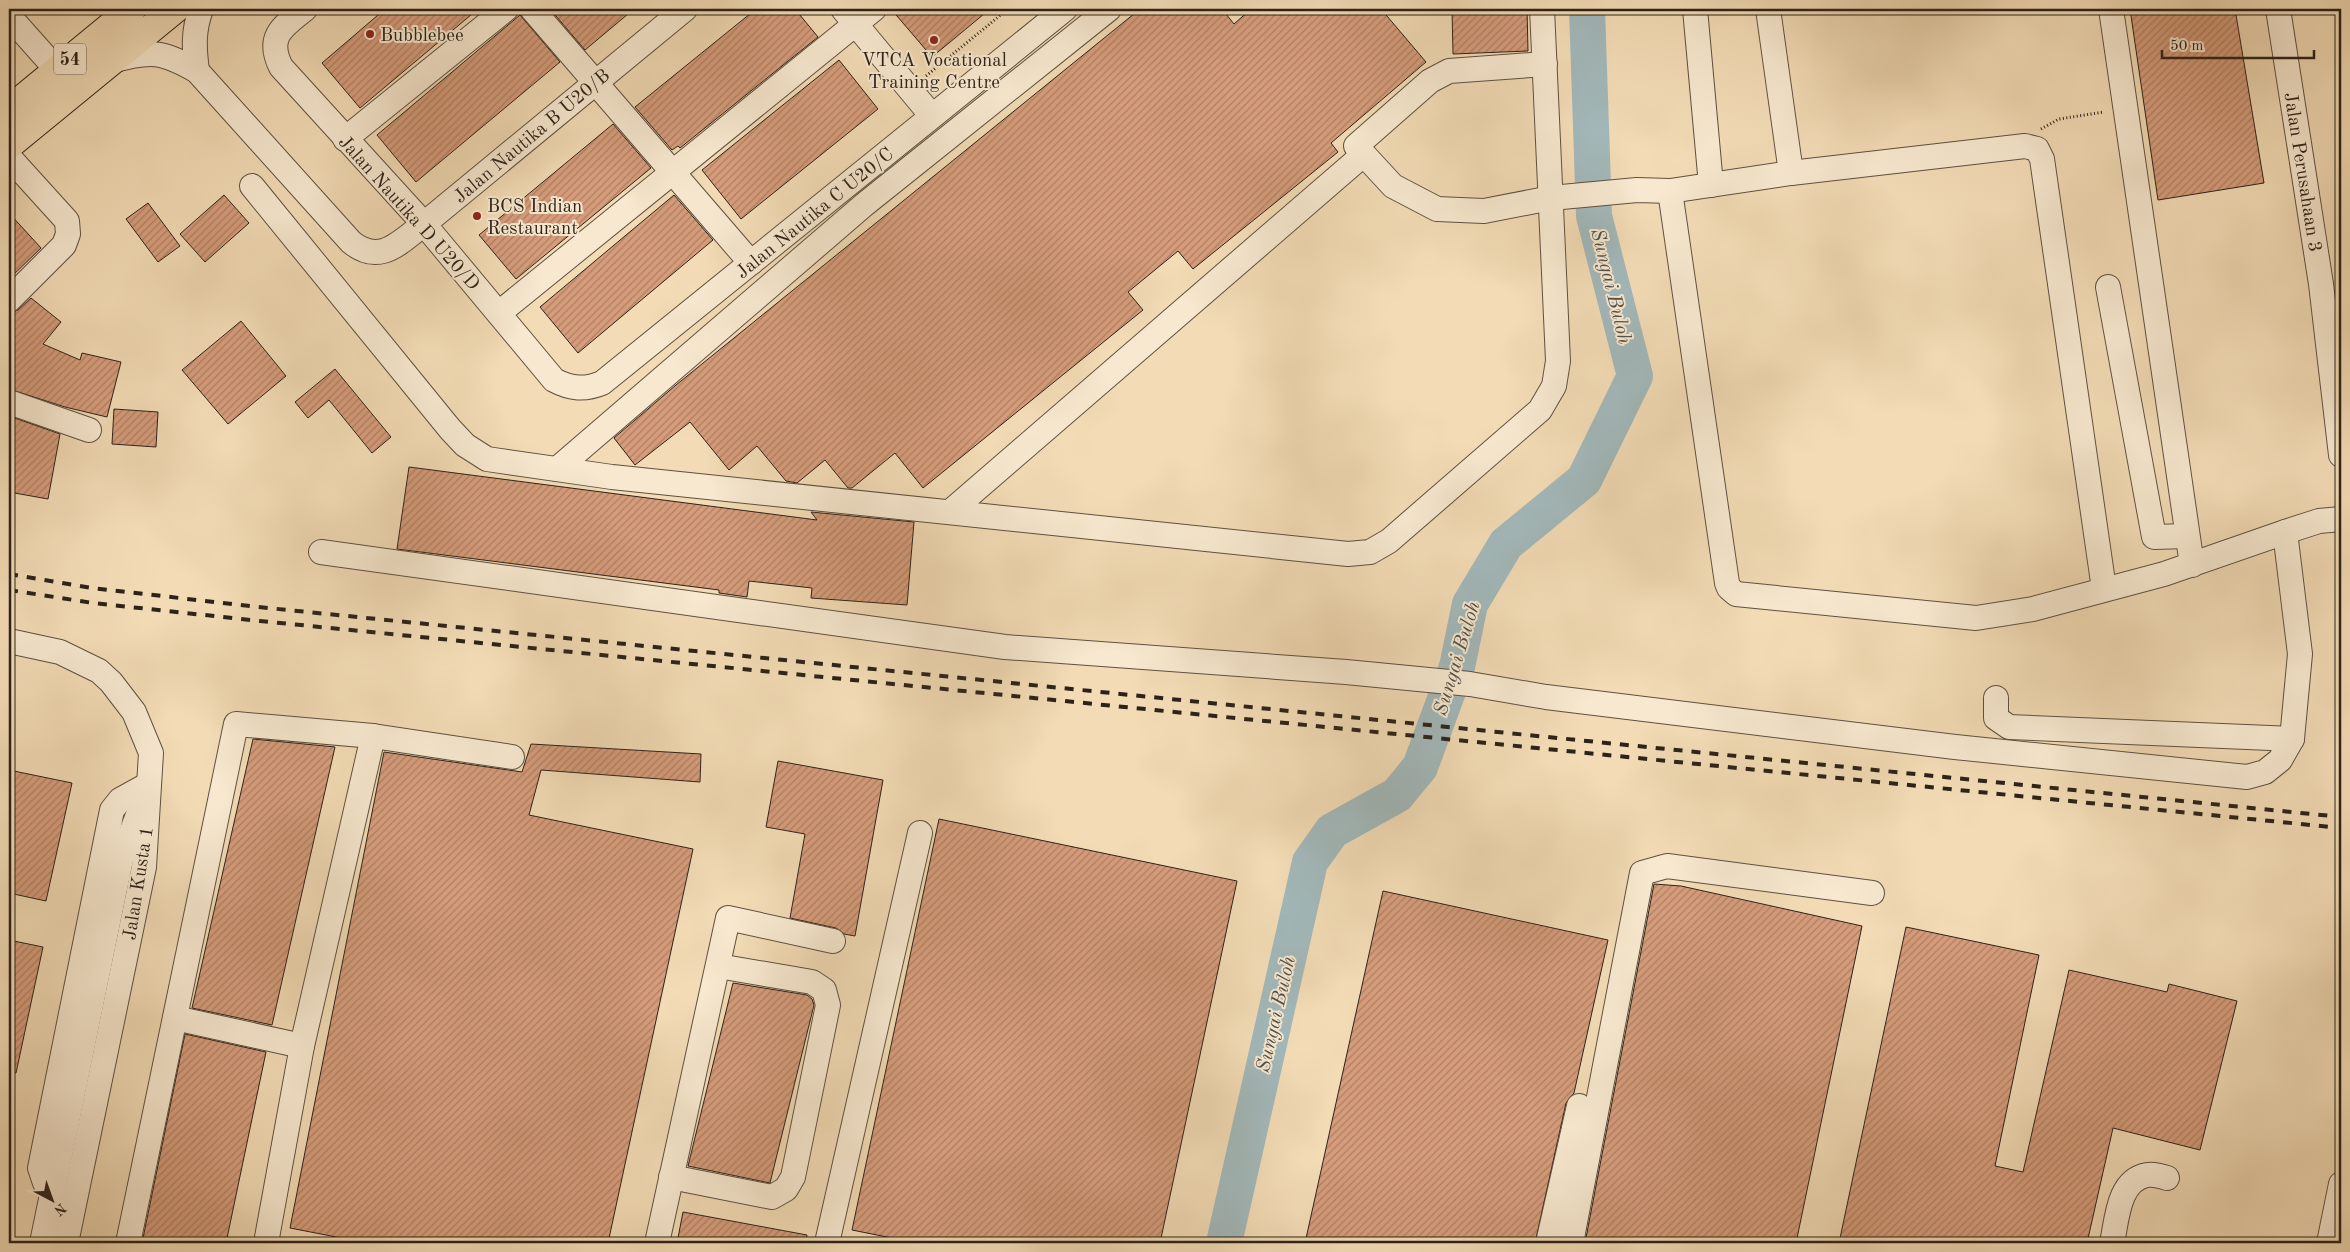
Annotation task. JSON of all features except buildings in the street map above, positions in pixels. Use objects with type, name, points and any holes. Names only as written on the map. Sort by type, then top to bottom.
[{"type":"highway","name":"54","points":[[9,110],[132,9]]},
{"type":"highway","name":"54","points":[[9,145],[175,9]]},
{"type":"street","points":[[197,71],[193,45],[195,26],[201,9]]},
{"type":"street","name":"Jalan Nautika D U20/D","points":[[305,9],[281,31],[274,42],[274,54],[281,68],[424,224],[554,380]]},
{"type":"street","points":[[345,139],[506,9]]},
{"type":"street","points":[[532,9],[751,262]]},
{"type":"street","name":"Jalan Nautika B U20/B","points":[[197,71],[351,242],[361,250],[372,253],[388,250],[424,224],[685,9]]},
{"type":"street","points":[[499,313],[673,171],[849,16],[874,9]]},
{"type":"street","name":"Jalan Nautika C U20/C","points":[[554,380],[566,386],[577,388],[590,387],[602,383],[1065,9]]},
{"type":"street","points":[[557,469],[865,204],[1109,9]]},
{"type":"street","points":[[252,186],[450,429],[465,445],[487,459],[612,477],[1348,554],[1370,552],[1389,541],[1540,410],[1554,386],[1558,361],[1555,198],[1542,9]]},
{"type":"street","points":[[1695,9],[1711,185]]},
{"type":"street","points":[[1768,9],[1791,173]]},
{"type":"street","points":[[2112,9],[2192,565]]},
{"type":"street","name":"Jalan Perusahaan 3","points":[[2278,9],[2331,282],[2341,455]]},
{"type":"street","points":[[9,16],[56,70]]},
{"type":"street","points":[[849,16],[932,116]]},
{"type":"street","points":[[109,62],[141,53],[159,54],[176,59],[197,71]]},
{"type":"street","points":[[1545,64],[1449,71],[1430,81],[1356,146],[1393,186],[1437,209],[1484,211],[1555,198],[1636,190],[1670,191],[1791,173],[2026,146],[2037,149],[2042,159],[2104,589]]},
{"type":"street","points":[[951,511],[1363,155]]},
{"type":"street","points":[[9,157],[67,220],[68,234],[64,245],[9,300]]},
{"type":"street","points":[[1670,191],[1728,583],[1732,591],[1741,596],[1976,618],[2033,609],[2192,565],[2319,521],[2341,519]]},
{"type":"street","points":[[2108,287],[2154,537],[2187,536]]},
{"type":"street","points":[[9,402],[89,430]]},
{"type":"street","points":[[321,552],[1005,647],[1470,684],[1546,697],[1956,747],[2247,777],[2265,772],[2280,760],[2292,739],[2300,654],[2285,532]]},
{"type":"street","points":[[9,641],[60,652],[99,671],[111,682],[134,712],[151,753],[149,784]]},
{"type":"street","points":[[1996,698],[1996,718],[2009,727],[2292,739]]},
{"type":"street","points":[[128,1243],[236,724],[373,736],[512,757]]},
{"type":"street","points":[[266,1243],[302,1046],[373,736]]},
{"type":"street","name":"Jalan Kusta 1","points":[[42,1243],[121,859],[149,784]]},
{"type":"street","name":"Jalan Kusta 1","points":[[68,1241],[144,867],[149,784]]},
{"type":"street","points":[[827,1243],[920,832]]},
{"type":"street","points":[[1571,1243],[1642,874],[1667,866],[1872,893]]},
{"type":"street","points":[[657,1243],[728,918],[833,941]]},
{"type":"street","points":[[671,1177],[772,1197],[786,1189],[793,1177],[828,1005],[824,990],[812,982],[718,966]]},
{"type":"street","points":[[175,1018],[302,1046]]},
{"type":"street","points":[[1548,1243],[1578,1106]]},
{"type":"street","points":[[2112,1243],[2124,1191],[2137,1178],[2149,1174],[2167,1178]]},
{"type":"street","points":[[2329,1243],[2341,1184]]},
{"type":"path","points":[[910,89],[1008,9]]},
{"type":"path","points":[[2026,146],[2040,130],[2058,119],[2127,108]]},
{"type":"waterway","name":"Sungai Buloh","points":[[1224,1243],[1310,862],[1332,831],[1397,795],[1420,767],[1457,667],[1470,604],[1506,544],[1584,480],[1635,376],[1594,216],[1587,9]]},
{"type":"railway","points":[[9,574],[92,588],[258,607],[2341,817]]},
{"type":"railway","points":[[9,590],[93,603],[260,621],[2341,828]]},
{"type":"place","name":"Bubblebee","points":[[370,34]]},
{"type":"place","name":"VTCA Vocational Training Centre","points":[[934,40]]},
{"type":"place","name":"BCS Indian Restaurant","points":[[477,216]]}]
